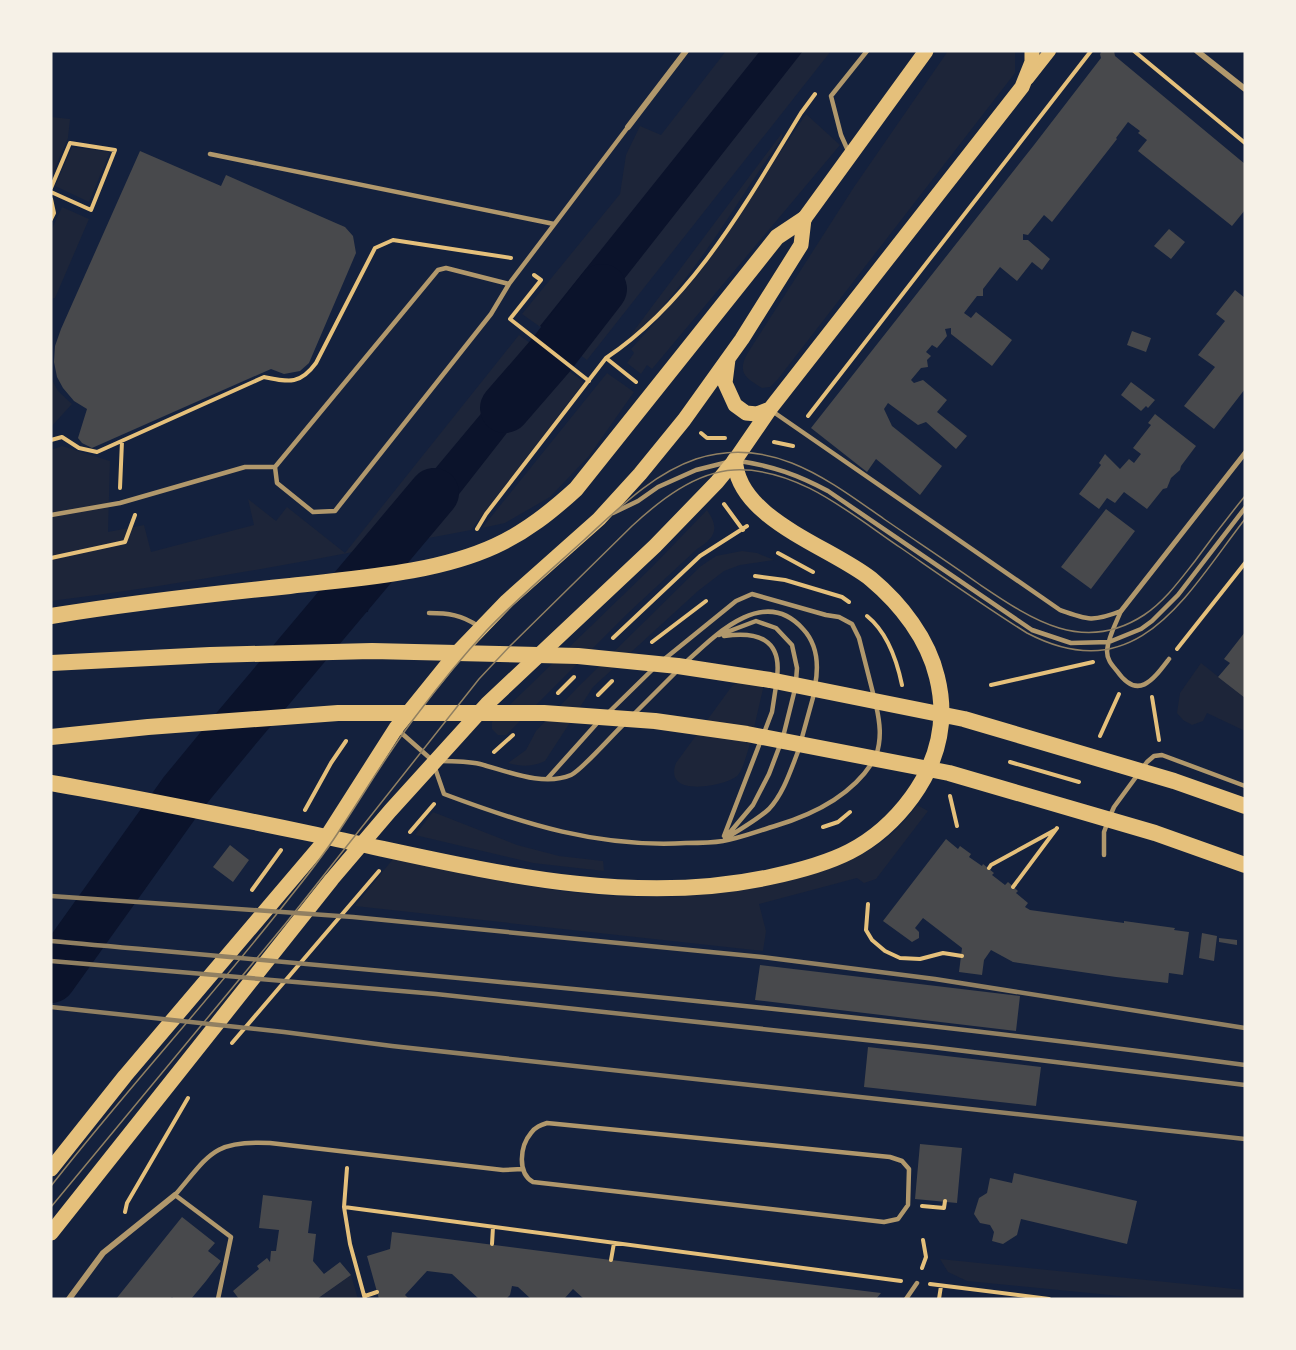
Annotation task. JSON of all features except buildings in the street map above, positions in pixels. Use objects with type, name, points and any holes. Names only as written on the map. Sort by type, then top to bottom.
[{"type":"highway","points":[[51,616],[124,604],[360,578],[417,569],[465,557],[526,530],[552,512],[576,489],[777,237],[804,219]]},
{"type":"highway","points":[[51,783],[141,798],[544,880],[623,887],[682,889],[742,883],[804,870],[836,859],[866,843],[886,828],[901,812],[930,768],[940,741],[942,721],[937,676],[928,651],[898,604],[868,577],[786,528],[765,511],[747,494],[735,470],[735,460]]},
{"type":"highway","points":[[51,663],[210,655],[372,651],[578,656],[690,668],[770,680],[964,719],[1174,781],[1245,806]]},
{"type":"highway","points":[[51,737],[148,727],[338,713],[544,713],[656,721],[747,734],[949,773],[1155,833],[1245,865]]},
{"type":"main road","points":[[51,1169],[124,1076],[322,844],[396,728],[433,681],[480,627],[599,519],[669,438],[728,358],[801,245],[804,219],[926,51]]},
{"type":"main road","points":[[1022,87],[1032,62],[1032,51]]},
{"type":"main road","points":[[51,1233],[332,879],[434,761],[509,682],[655,546],[735,460],[770,409],[1050,51]]},
{"type":"main road","points":[[728,358],[725,383],[735,405],[746,413],[757,414],[770,409]]},
{"type":"street","points":[[628,127],[686,51]]},
{"type":"street","points":[[1197,51],[1245,89]]},
{"type":"street","points":[[1121,611],[1245,453]]},
{"type":"street","points":[[69,1299],[103,1253],[175,1195]]},
{"type":"lane","points":[[849,155],[841,135],[831,96],[867,51]]},
{"type":"lane","points":[[274,467],[277,483],[314,512],[335,511],[491,314],[508,284],[628,127]]},
{"type":"lane","points":[[210,154],[554,224]]},
{"type":"lane","points":[[274,467],[438,270],[446,268],[508,284]]},
{"type":"lane","points":[[770,409],[1060,610],[1082,618],[1099,620],[1121,611]]},
{"type":"lane","points":[[599,519],[638,501],[658,487],[696,470],[735,460],[761,464],[801,476],[1032,630],[1071,643],[1108,642],[1141,629],[1166,609],[1245,508]]},
{"type":"lane","points":[[51,515],[120,503],[245,467],[274,467]]},
{"type":"lane","points":[[396,728],[434,761],[444,794],[540,828],[651,845],[722,841],[797,820],[828,805],[853,785],[870,766],[880,744],[880,729],[873,690],[859,638],[852,624],[839,617],[752,594],[736,601],[671,652],[592,728],[547,779]]},
{"type":"lane","points":[[434,761],[469,762],[513,775],[547,779],[571,775],[712,637],[733,623],[754,614],[767,611],[778,612],[797,622],[812,638],[818,658],[818,674],[807,721],[783,788],[770,807],[722,841]]},
{"type":"lane","points":[[1121,611],[1108,642],[1107,658],[1125,683],[1136,686],[1150,682],[1169,659]]},
{"type":"lane","points":[[429,613],[447,613],[466,618],[480,627]]},
{"type":"lane","points":[[712,637],[756,621],[776,628],[792,645],[797,668],[789,716],[769,774],[753,805],[722,841]]},
{"type":"lane","points":[[712,637],[743,633],[760,638],[774,649],[778,664],[772,712],[722,841]]},
{"type":"lane","points":[[1104,855],[1104,832],[1114,807],[1147,762],[1154,756],[1162,755],[1245,786]]},
{"type":"lane","points":[[547,1123],[559,1124],[890,1156],[902,1161],[909,1169],[908,1205],[898,1219],[884,1222],[545,1184],[526,1178],[522,1168],[525,1142],[531,1133],[537,1127],[547,1123]]},
{"type":"lane","points":[[218,1299],[231,1237],[175,1195],[207,1157],[221,1148],[238,1143],[270,1143],[503,1170],[522,1168]]},
{"type":"lane","points":[[906,1299],[917,1283]]},
{"type":"path","points":[[797,429],[1091,51]]},
{"type":"path","points":[[1134,51],[1245,143]]},
{"type":"path","points":[[475,533],[486,514],[606,358],[631,342],[658,317],[697,270],[721,239],[801,113]]},
{"type":"path","points":[[51,188],[70,143],[115,150],[91,210],[51,192]]},
{"type":"path","points":[[51,199],[54,213],[51,219]]},
{"type":"path","points":[[51,440],[62,437],[79,448],[97,452],[264,377],[289,382],[309,373],[375,248],[393,240],[512,258],[541,280],[510,319],[589,381]]},
{"type":"path","points":[[606,358],[639,384]]},
{"type":"path","points":[[699,432],[707,438],[731,438]]},
{"type":"path","points":[[120,503],[122,441]]},
{"type":"path","points":[[773,442],[793,446],[791,455]]},
{"type":"path","points":[[51,558],[125,542],[141,497]]},
{"type":"path","points":[[721,499],[743,530]]},
{"type":"path","points":[[778,553],[813,572]]},
{"type":"path","points":[[1169,659],[1245,563]]},
{"type":"path","points":[[755,576],[785,580],[823,591]]},
{"type":"path","points":[[992,685],[1107,658]]},
{"type":"path","points":[[1150,682],[1162,755]]},
{"type":"path","points":[[300,819],[346,741]]},
{"type":"path","points":[[1010,762],[1079,782]]},
{"type":"path","points":[[951,793],[949,798],[957,825]]},
{"type":"path","points":[[989,868],[1057,829]]},
{"type":"path","points":[[247,896],[284,846]]},
{"type":"path","points":[[868,904],[866,930],[872,940],[885,951],[900,958],[920,959],[943,954],[962,956]]},
{"type":"path","points":[[348,1152],[344,1207],[350,1244],[365,1298],[377,1292]]},
{"type":"path","points":[[908,1205],[944,1208],[945,1201]]},
{"type":"path","points":[[344,1207],[1049,1299]]},
{"type":"path","points":[[492,1244],[494,1227]]},
{"type":"path","points":[[917,1283],[926,1257],[923,1240]]},
{"type":"path","points":[[611,1260],[614,1243]]},
{"type":"path","points":[[939,1299],[941,1286]]},
{"type":"shaded area","points":[[726,51],[831,51],[587,360],[522,314],[620,194],[626,155],[640,126],[661,135]]},
{"type":"shaded area","points":[[760,51],[803,51],[570,348],[540,326]]},
{"type":"shaded area","points":[[948,51],[1015,51],[1015,73],[778,379],[770,387],[762,388],[748,378],[743,370],[747,354],[854,187]]},
{"type":"shaded area","points":[[806,114],[840,145],[652,369],[647,365],[641,374],[627,363],[634,353],[631,349],[698,275]]},
{"type":"shaded area","points":[[51,117],[70,119],[68,138],[51,177]]},
{"type":"shaded area","points":[[782,133],[782,138],[688,275],[653,317],[630,336]]},
{"type":"shaded area","points":[[72,147],[110,152],[89,202],[55,186]]},
{"type":"shaded area","points":[[62,207],[89,219],[55,298],[51,299],[51,231]]},
{"type":"shaded area","points":[[519,335],[584,382],[471,530],[209,578],[51,601],[51,450],[62,446],[110,461],[108,532],[144,525],[151,552],[254,525],[248,499],[276,521],[287,507],[345,553]]},
{"type":"shaded area","points":[[536,348],[560,365],[424,539],[368,549]]},
{"type":"shaded area","points":[[607,373],[634,392],[589,456],[550,497],[505,523],[482,528]]},
{"type":"shaded area","points":[[51,378],[58,391],[72,404],[51,427]]},
{"type":"shaded area","points":[[707,510],[714,528],[712,537],[627,614],[506,735],[498,735],[492,729],[492,722],[652,567]]},
{"type":"shaded area","points":[[742,551],[757,553],[774,560],[740,565],[724,571],[698,591],[593,687],[545,761],[527,766],[508,763],[526,750],[536,731],[701,566],[716,556]]},
{"type":"shaded area","points":[[370,595],[368,612],[314,614],[318,602]]},
{"type":"shaded area","points":[[1201,663],[1245,698],[1245,731],[1207,713],[1203,721],[1192,725],[1177,713],[1180,693]]},
{"type":"shaded area","points":[[296,675],[293,689],[249,692],[255,680]]},
{"type":"shaded area","points":[[748,675],[764,685],[749,746],[738,775],[723,783],[699,787],[687,786],[679,782],[674,775],[676,763],[732,686]]},
{"type":"shaded area","points":[[232,757],[214,786],[178,780],[191,761]]},
{"type":"shaded area","points":[[917,805],[928,811],[876,879],[864,883],[857,878],[759,904],[766,931],[763,951],[355,906],[393,859],[551,890],[586,894],[689,896],[758,887],[811,875],[862,854],[891,834]]},
{"type":"shaded area","points":[[433,812],[517,845],[559,856],[603,861],[604,871],[533,863],[415,835]]},
{"type":"shaded area","points":[[145,815],[186,826],[144,890],[99,882]]},
{"type":"shaded area","points":[[940,1259],[1245,1290],[1245,1299],[1150,1299],[967,1281],[948,1272]]},
{"type":"shaded area","points":[[351,1275],[358,1299],[317,1299]]},
{"type":"waterway","points":[[505,408],[551,355],[602,289]]},
{"type":"waterway","points":[[51,978],[183,793],[434,493]]},
{"type":"tram line","points":[[51,1186],[229,973],[308,874],[335,838],[408,726],[469,650],[511,607],[609,517],[650,483],[665,474],[696,459],[723,453],[749,453],[773,457],[797,465],[841,489],[1018,609],[1058,628],[1079,632],[1100,632],[1122,627],[1152,609],[1178,583],[1245,496]]},
{"type":"tram line","points":[[51,1207],[286,923],[479,679],[632,526],[678,489],[705,476],[734,470],[758,471],[780,476],[844,508],[1027,633],[1066,648],[1100,650],[1129,642],[1156,626],[1202,577],[1245,519]]},
{"type":"railway","points":[[51,896],[353,917],[762,957],[935,979],[1245,1028]]},
{"type":"railway","points":[[51,941],[798,1012],[1245,1065]]},
{"type":"railway","points":[[51,961],[436,994],[931,1047],[1245,1085]]},
{"type":"railway","points":[[51,1007],[1245,1139]]}]
